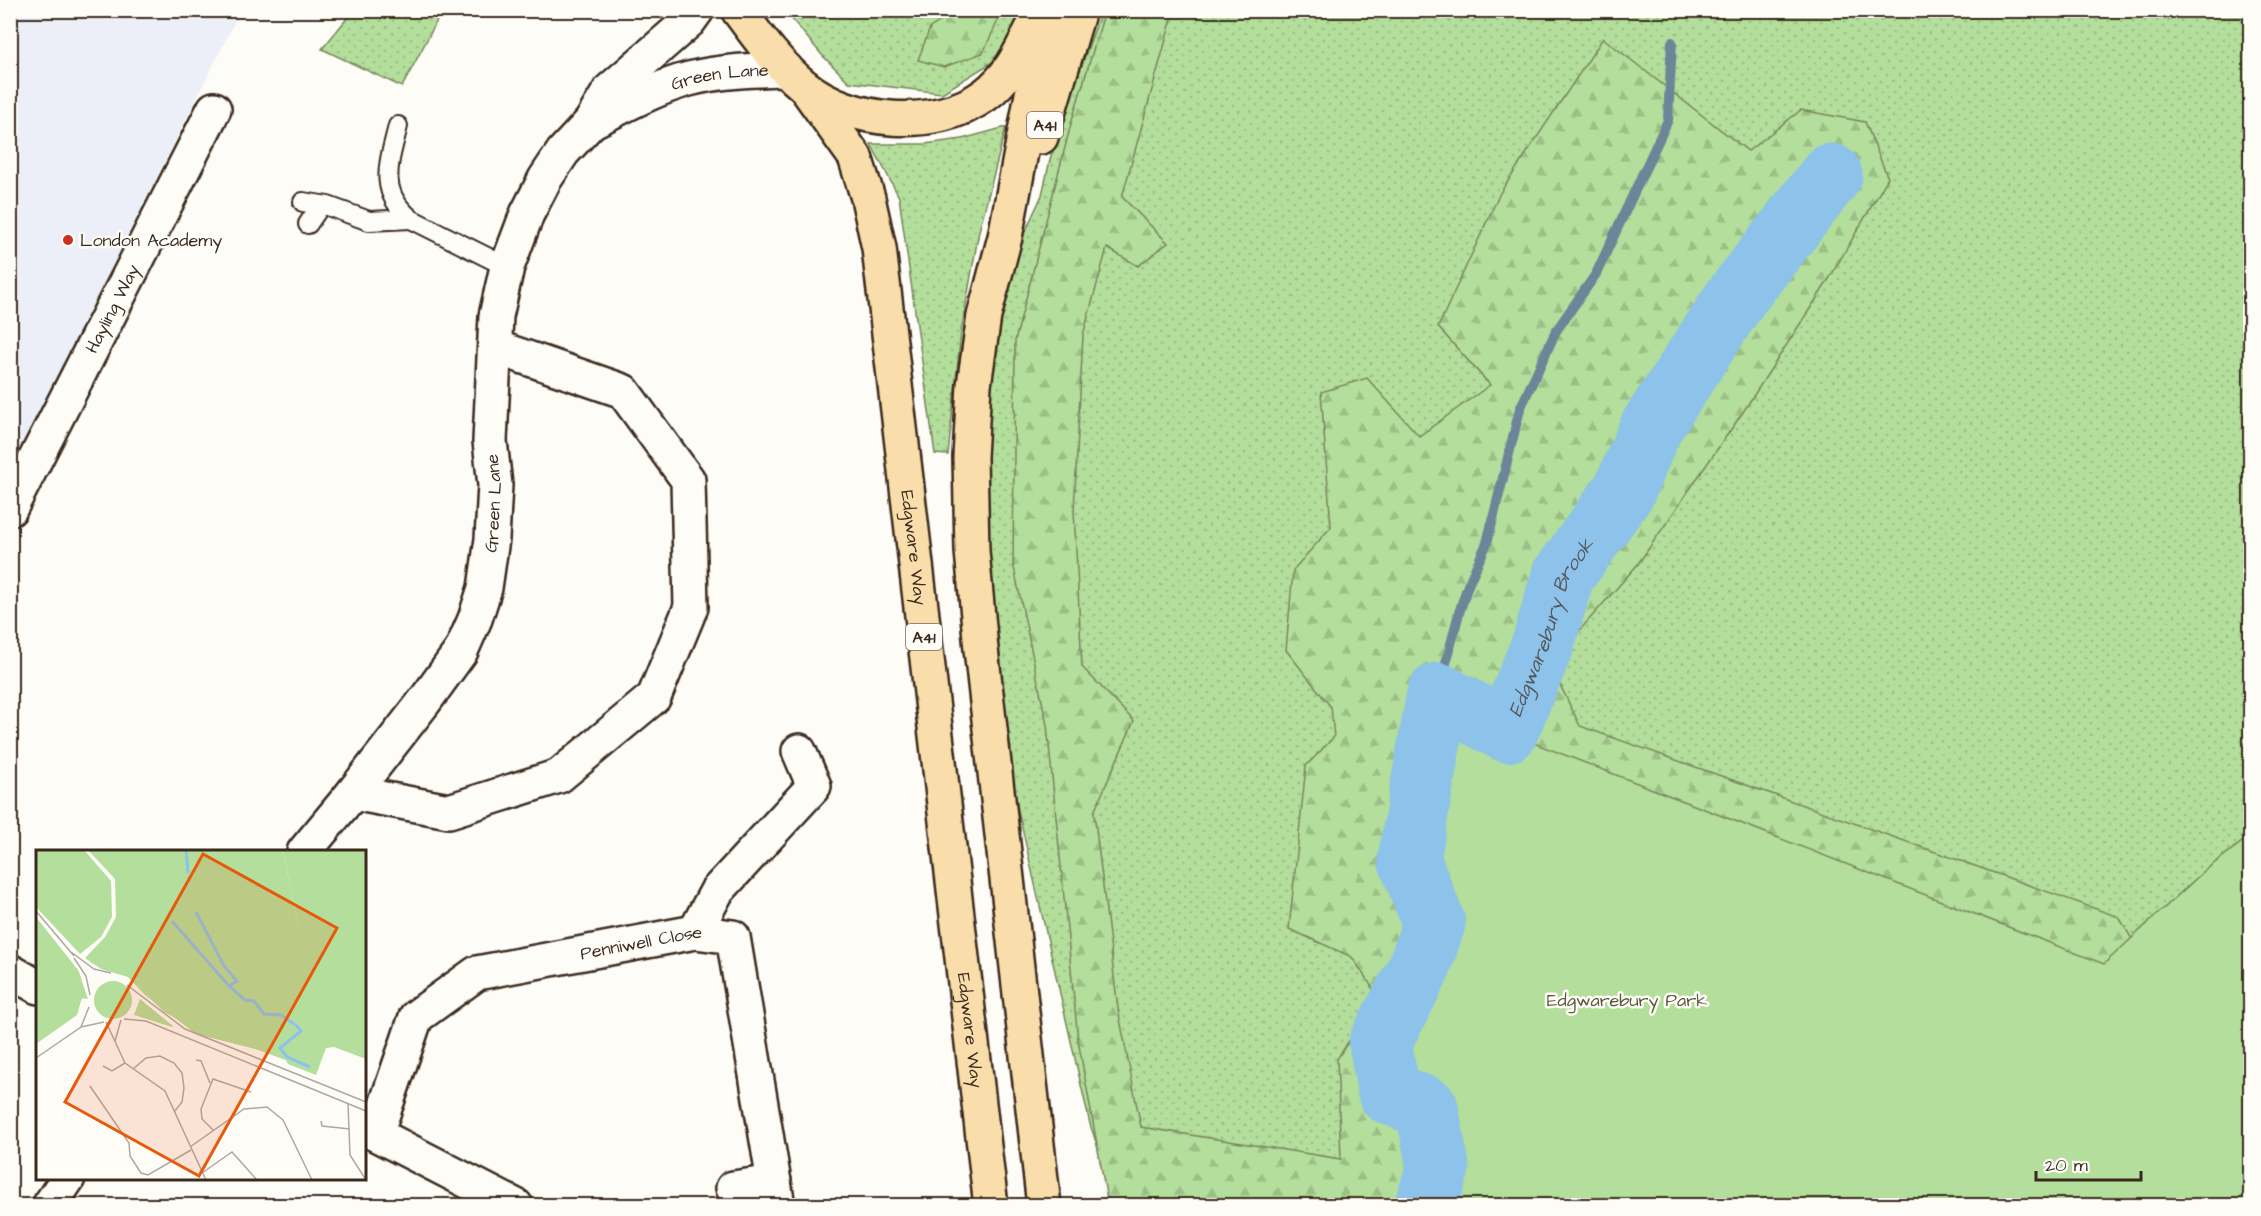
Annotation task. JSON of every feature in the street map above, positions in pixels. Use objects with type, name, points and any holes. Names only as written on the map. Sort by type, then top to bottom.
[{"type":"highway","points":[[738,10],[769,51],[796,78],[832,104],[857,113],[889,120],[956,112],[985,95],[1015,65],[1040,10]]},
{"type":"highway","name":"A41","points":[[1044,1206],[981,649],[972,551],[970,457],[974,385],[984,316],[1005,237],[1048,10]]},
{"type":"highway","name":"A41","points":[[1005,237],[1027,186],[1079,10]]},
{"type":"highway","name":"Edgware Way","points":[[796,78],[855,157],[868,198],[879,248],[991,1206]]},
{"type":"street","name":"Green Lane","points":[[306,850],[354,793],[461,651],[478,609],[485,588],[492,539],[495,485],[490,441],[496,316],[507,267],[527,214],[545,179],[563,152],[591,122],[610,90],[689,21],[697,10]]},
{"type":"street","name":"Green Lane","points":[[591,122],[663,88],[689,79],[747,70],[796,78]]},
{"type":"street","name":"Hayling Way","points":[[10,509],[213,110]]},
{"type":"street","points":[[354,793],[449,811],[558,776],[654,697],[692,607],[688,480],[623,391],[495,347]]},
{"type":"street","points":[[695,932],[717,891],[814,786],[799,751]]},
{"type":"street","name":"Penniwell Close","points":[[370,1131],[416,1017],[477,973],[695,932],[734,937],[776,1194]]},
{"type":"street","points":[[10,971],[36,986]]},
{"type":"street","points":[[370,1131],[516,1206]]},
{"type":"street","points":[[49,1206],[67,1180]]},
{"type":"street","points":[[733,1188],[776,1194]]},
{"type":"lane","points":[[398,126],[388,171],[388,186],[400,210],[411,219],[507,267]]},
{"type":"lane","points":[[303,202],[321,205],[369,220],[411,219]]},
{"type":"lane","points":[[308,224],[321,205]]},
{"type":"shaded area","name":"London Academy","points":[[10,11],[240,11],[11,469]]},
{"type":"green space","points":[[436,10],[441,13],[402,87],[322,49],[353,11]]},
{"type":"green space","points":[[957,10],[1001,14],[983,53],[944,67],[918,60],[930,28]]},
{"type":"green space","points":[[785,11],[1022,11],[1004,55],[942,93],[849,82],[822,55]]},
{"type":"green space","points":[[1101,11],[2250,11],[2250,836],[2203,872],[2104,964],[1433,1154],[1117,1205],[1090,1124],[981,649],[974,385],[1019,245],[1042,195],[1053,147]]},
{"type":"green space","points":[[1105,11],[1174,11],[1122,197],[1168,243],[1138,266],[1107,248],[1083,335],[1074,511],[1082,667],[1134,721],[1094,812],[1118,1009],[1141,1127],[1341,1159],[1337,1059],[1378,996],[1352,957],[1289,929],[1306,766],[1334,737],[1331,707],[1286,650],[1293,570],[1331,527],[1321,392],[1367,378],[1419,436],[1490,385],[1438,327],[1500,193],[1603,38],[1748,151],[1801,110],[1865,122],[1888,178],[1826,284],[1743,412],[1638,564],[1550,664],[1580,726],[2119,917],[2148,966],[1867,1205],[1108,1205],[1078,1040],[1047,725],[1013,563],[1015,341],[1072,120]]},
{"type":"green space","points":[[1006,127],[979,231],[961,332],[948,455],[935,454],[899,197],[871,144],[925,144],[962,139]]},
{"type":"green space","name":"Edgwarebury Park","points":[[1460,724],[1469,724],[1503,736],[1508,733],[2104,964],[2203,872],[2250,836],[2250,1205],[1426,1205],[1434,1159],[1425,1135],[1424,1117],[1417,1106],[1391,1102],[1388,1098],[1377,1056],[1379,1019],[1426,955],[1433,936],[1434,923],[1421,899],[1420,886],[1405,862],[1407,844],[1425,798],[1433,748],[1444,746],[1448,732]]},
{"type":"waterway","points":[[1438,694],[1468,585],[1487,543],[1520,409],[1556,331],[1596,274],[1668,120],[1672,42]]},
{"type":"waterway","name":"Edgwarebury Brook","points":[[1426,1206],[1438,1168],[1427,1108],[1389,1093],[1380,1043],[1419,968],[1434,923],[1409,859],[1438,694],[1507,731],[1543,644],[1563,576],[1624,491],[1651,427],[1736,297],[1831,175]]},
{"type":"place","name":"London Academy","points":[[68,240]]}]
